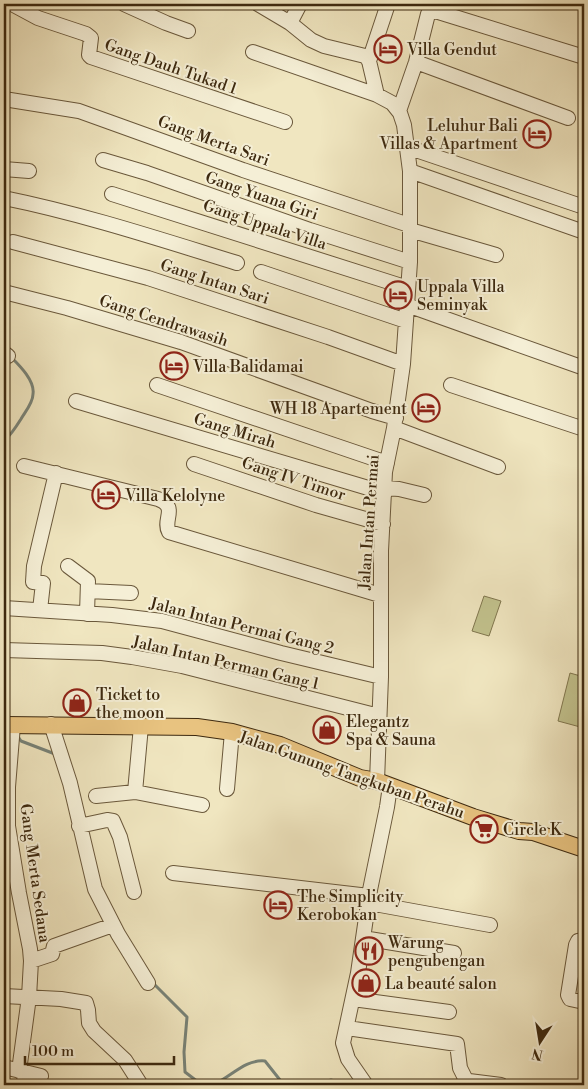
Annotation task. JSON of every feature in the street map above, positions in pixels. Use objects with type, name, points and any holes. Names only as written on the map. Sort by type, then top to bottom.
[{"type":"main road","name":"Jalan Gunung Tangkuban Perahu","points":[[8,725],[196,727],[232,732],[280,745],[360,778],[384,783],[473,817],[519,831],[533,832],[584,849]]},
{"type":"main road","name":"Jalan Gunung Tangkuban Perahu","points":[[519,831],[531,838],[584,856]]},
{"type":"street","name":"Gang Dauh Tukad 1","points":[[12,4],[38,18],[86,34],[91,38],[88,55],[91,57],[285,122]]},
{"type":"street","points":[[124,4],[188,32]]},
{"type":"street","points":[[258,4],[290,23],[311,40],[337,49],[363,54],[369,61],[379,96]]},
{"type":"street","points":[[290,23],[300,4]]},
{"type":"street","points":[[369,61],[388,4]]},
{"type":"street","points":[[253,52],[379,96],[399,111],[416,62],[428,14],[432,10],[584,57]]},
{"type":"street","points":[[416,62],[568,118]]},
{"type":"street","name":"Gang Merta Sari","points":[[4,99],[79,111],[243,170],[496,255]]},
{"type":"street","name":"Jalan Intan Permai","points":[[366,1085],[355,1071],[344,1049],[346,1028],[353,999],[369,899],[387,807],[379,716],[381,677],[380,595],[387,463],[404,364],[410,262],[410,171],[404,125],[399,111]]},
{"type":"street","points":[[407,146],[584,207]]},
{"type":"street","name":"Gang Yuana Giri","points":[[103,160],[147,173],[310,230],[410,262]]},
{"type":"street","points":[[4,169],[29,171]]},
{"type":"street","points":[[410,171],[584,232]]},
{"type":"street","name":"Gang Uppala Villa","points":[[112,194],[408,288]]},
{"type":"street","points":[[4,198],[90,218],[237,263]]},
{"type":"street","name":"Gang Intan Sari","points":[[12,242],[148,278],[404,364]]},
{"type":"street","points":[[261,272],[406,321]]},
{"type":"street","name":"Gang Cendrawasih","points":[[4,292],[68,308],[181,342],[372,411],[395,423],[498,467]]},
{"type":"street","points":[[407,305],[584,368]]},
{"type":"street","points":[[451,385],[584,429]]},
{"type":"street","points":[[157,386],[387,463]]},
{"type":"street","name":"Gang Mirah","points":[[76,401],[385,491],[399,489],[424,495]]},
{"type":"street","name":"Gang IV Timor","points":[[194,464],[316,505],[383,524]]},
{"type":"street","points":[[24,466],[163,501],[170,511],[167,526],[169,532],[380,595]]},
{"type":"street","points":[[40,610],[43,583],[33,582],[34,566],[56,473]]},
{"type":"street","points":[[68,566],[88,581],[87,614]]},
{"type":"street","points":[[88,591],[131,593]]},
{"type":"street","name":"Jalan Intan Permai Gang 2","points":[[4,608],[128,616],[162,621],[281,653],[381,677]]},
{"type":"street","name":"Jalan Intan Perman Gang 1","points":[[4,650],[102,653],[132,657],[182,666],[379,716]]},
{"type":"street","points":[[51,724],[70,783],[95,889],[113,925],[148,983]]},
{"type":"street","name":"Gang Merta Sedana","points":[[8,725],[8,826],[31,961],[23,1076]]},
{"type":"street","points":[[136,792],[141,726]]},
{"type":"street","points":[[227,789],[232,732]]},
{"type":"street","points":[[96,796],[136,792],[202,805]]},
{"type":"street","points":[[79,826],[107,820],[113,821],[120,837],[134,892]]},
{"type":"street","points":[[173,873],[369,899],[490,925]]},
{"type":"street","points":[[31,961],[52,954],[54,946],[113,925]]},
{"type":"street","points":[[363,938],[454,953]]},
{"type":"street","points":[[584,940],[578,942],[578,972],[568,996],[575,1001],[584,1002]]},
{"type":"street","points":[[4,996],[61,999],[86,1003],[89,1023],[94,1031],[125,1060],[141,1085]]},
{"type":"street","points":[[353,999],[449,1012]]},
{"type":"street","points":[[346,1028],[457,1044],[459,1046],[458,1060],[460,1068],[467,1079],[501,1085]]},
{"type":"street","points":[[4,1067],[23,1076],[41,1076]]},
{"type":"green space","points":[[484,596],[501,601],[489,636],[472,631]]},
{"type":"green space","points":[[570,673],[584,677],[584,728],[558,721]]},
{"type":"waterway","points":[[4,441],[13,431],[32,401],[33,394],[32,384],[23,369],[12,358]]},
{"type":"waterway","points":[[17,735],[21,741],[55,754]]},
{"type":"waterway","points":[[152,982],[187,1017],[184,1052],[185,1072],[202,1085]]},
{"type":"waterway","points":[[213,1085],[245,1066],[258,1061],[265,1061],[284,1085]]},
{"type":"waterway","points":[[315,1085],[331,1080],[348,1085]]},
{"type":"place","name":"Villa Gendut","points":[[388,49]]},
{"type":"place","name":"Leluhur Bali Villas & Apartment","points":[[537,134]]},
{"type":"place","name":"Uppala Villa Seminyak","points":[[398,295]]},
{"type":"place","name":"Villa Balidamai","points":[[174,366]]},
{"type":"place","name":"WH 18 Apartement","points":[[426,408]]},
{"type":"place","name":"Villa Kelolyne","points":[[106,495]]},
{"type":"place","name":"Ticket to the moon","points":[[77,703]]},
{"type":"place","name":"Elegantz Spa & Sauna","points":[[327,730]]},
{"type":"place","name":"Circle K","points":[[484,829]]},
{"type":"place","name":"The Simplicity Kerobokan","points":[[278,905]]},
{"type":"place","name":"Warung pengubengan","points":[[369,951]]},
{"type":"place","name":"La beauté salon","points":[[366,983]]}]
